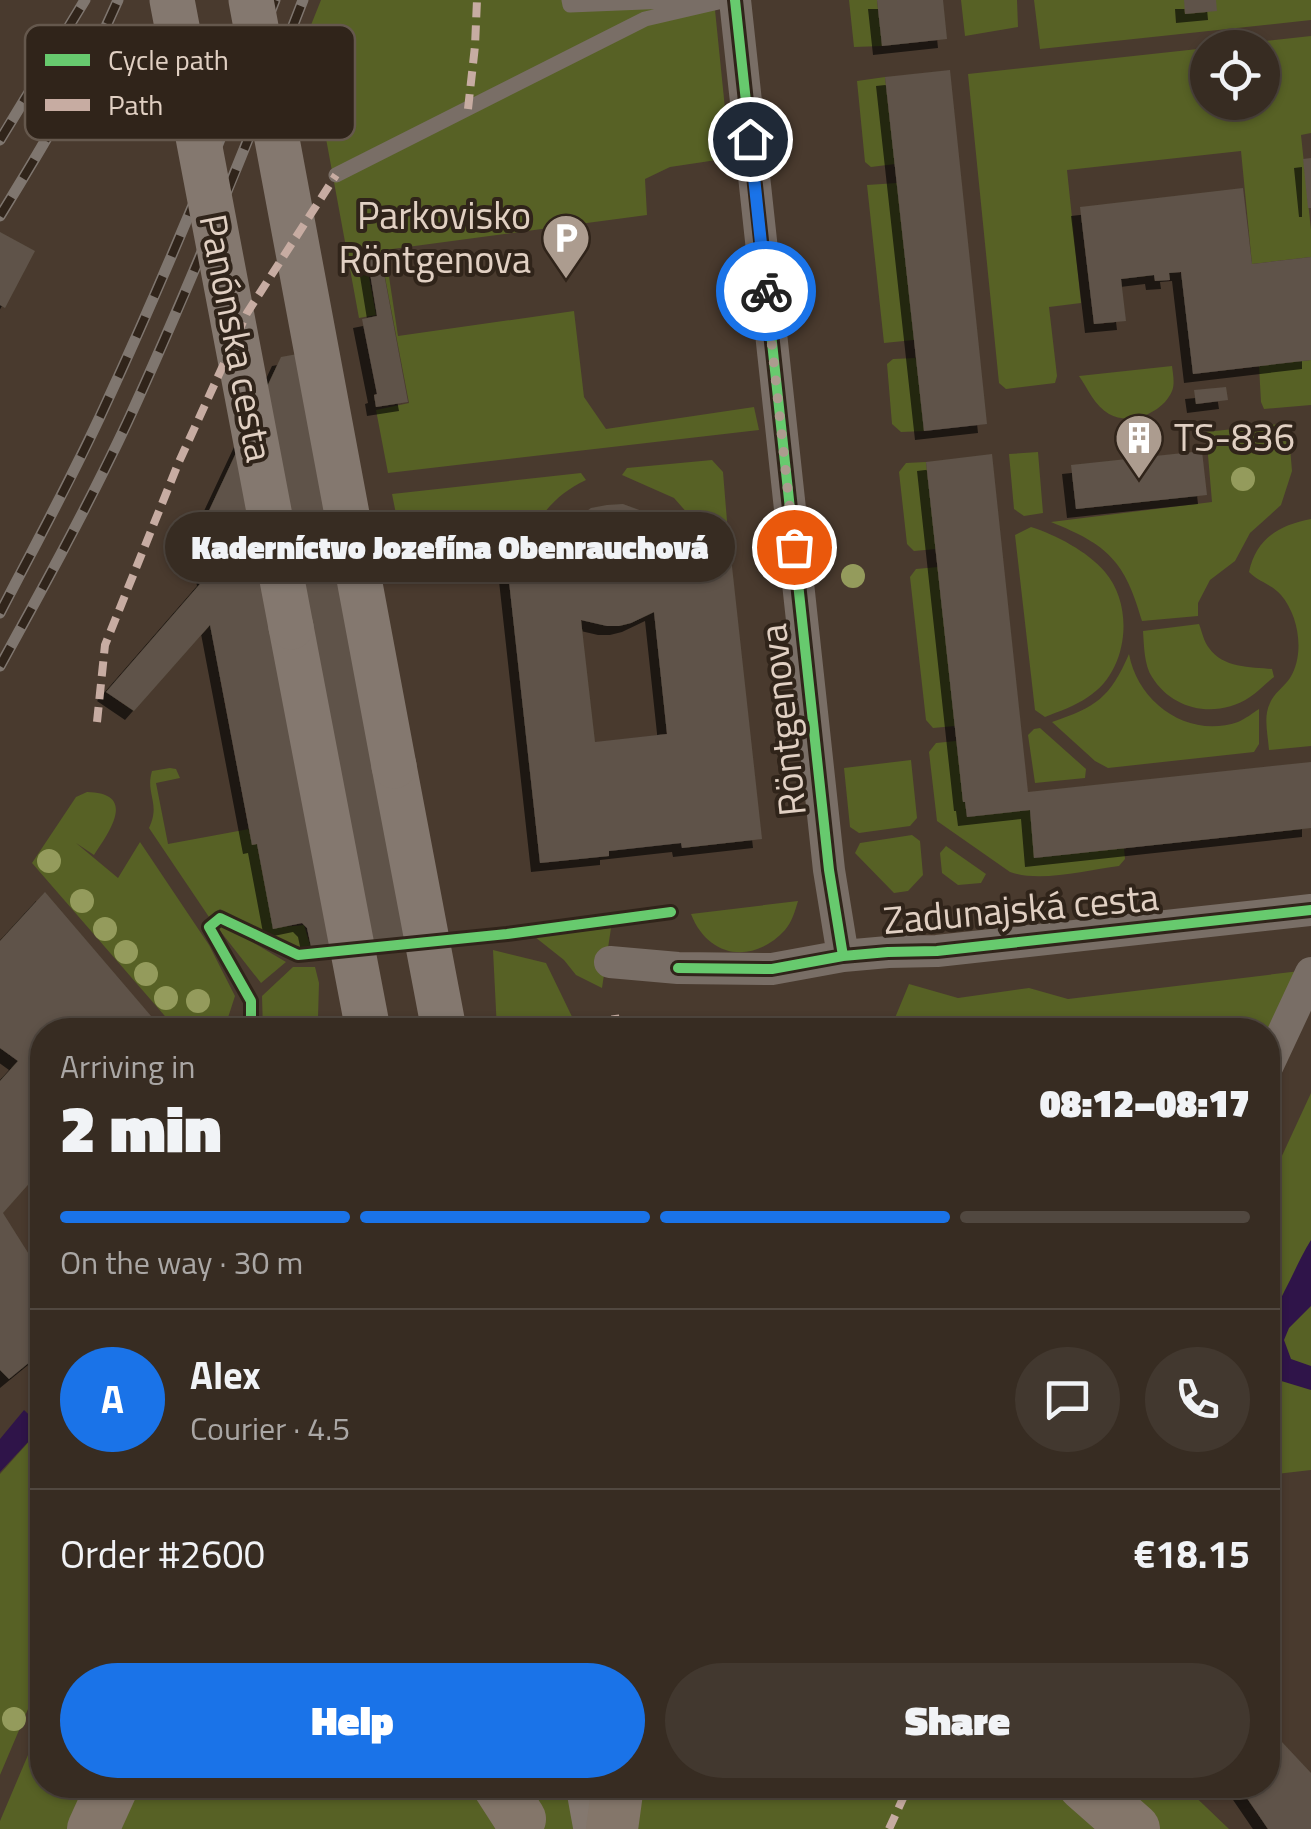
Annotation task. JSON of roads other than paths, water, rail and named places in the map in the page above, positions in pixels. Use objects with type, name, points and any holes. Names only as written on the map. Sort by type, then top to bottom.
[{"type":"main road","name":"Panónska cesta","points":[[172,0],[177,25]]},
{"type":"main road","name":"Panónska cesta","points":[[250,0],[255,25]]},
{"type":"main road","name":"Panónska cesta","points":[[199,140],[366,1018]]},
{"type":"main road","name":"Panónska cesta","points":[[276,140],[442,1018]]},
{"type":"main road","points":[[68,1829],[82,1798]]},
{"type":"main road","points":[[92,1829],[108,1798]]},
{"type":"main road","points":[[590,1798],[596,1829]]},
{"type":"main road","points":[[612,1829],[616,1798]]},
{"type":"main road","points":[[1099,1798],[1134,1829]]},
{"type":"main road","points":[[1130,1798],[1165,1829]]},
{"type":"street","name":"Röntgenova","points":[[735,0],[827,850],[843,956]]},
{"type":"street","name":"Zadunajská cesta","points":[[610,962],[772,970],[843,956],[937,952],[1311,910]]},
{"type":"street","points":[[1280,1039],[1311,973]]},
{"type":"lane","points":[[570,0],[570,6],[692,0]]},
{"type":"lane","points":[[336,176],[644,19],[727,0]]},
{"type":"railway","points":[[70,25],[85,0]]},
{"type":"railway","points":[[106,25],[118,0]]},
{"type":"railway","points":[[265,25],[275,0]]},
{"type":"railway","points":[[293,25],[303,0]]},
{"type":"railway","points":[[0,140],[25,99]]},
{"type":"railway","points":[[0,216],[46,140]]},
{"type":"railway","points":[[0,613],[127,358],[220,140]]},
{"type":"railway","points":[[0,666],[127,423],[247,140]]},
{"type":"place","name":"Parkovisko Röntgenova","points":[[566,280]]},
{"type":"place","name":"TS-836","points":[[1139,480]]},
{"type":"place","name":"Kaderníctvo Jozefína Obenrauchová","points":[[794,547]]}]
